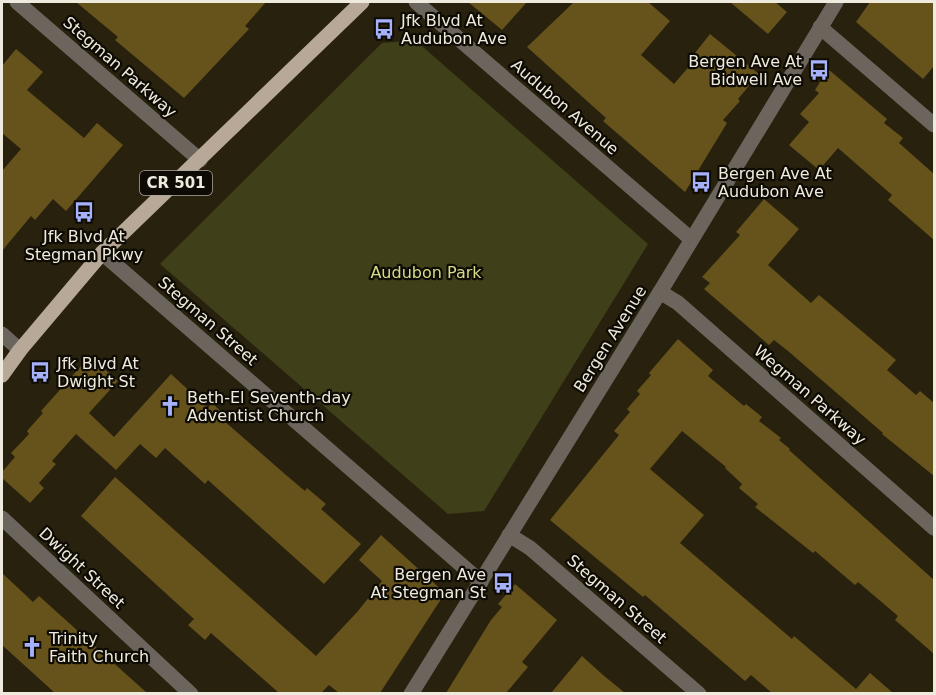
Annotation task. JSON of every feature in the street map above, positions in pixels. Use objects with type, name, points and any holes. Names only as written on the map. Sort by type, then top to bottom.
[{"type":"main road","name":"CR 501","points":[[2,375],[20,350],[102,253],[362,2]]},
{"type":"street","name":"Stegman Parkway","points":[[18,2],[200,160]]},
{"type":"street","name":"Audubon Avenue","points":[[416,2],[691,239]]},
{"type":"street","name":"Bergen Avenue","points":[[411,693],[660,292],[836,2]]},
{"type":"street","points":[[820,27],[934,125]]},
{"type":"street","name":"Stegman Street","points":[[102,253],[481,582]]},
{"type":"street","name":"Wegman Parkway","points":[[660,292],[678,303],[934,528]]},
{"type":"street","points":[[2,334],[20,350]]},
{"type":"street","name":"Dwight Street","points":[[2,518],[190,693]]},
{"type":"street","name":"Stegman Street","points":[[508,535],[530,548],[699,693]]},
{"type":"green space","name":"Audubon Park","points":[[415,40],[648,244],[484,511],[448,514],[160,264],[382,43]]},
{"type":"building","points":[[76,2],[266,2],[245,26],[249,29],[184,98],[115,40],[118,37]]},
{"type":"building","points":[[468,2],[527,2],[502,30]]},
{"type":"building","points":[[574,2],[648,2],[670,21],[641,55],[674,84],[698,56],[695,53],[710,34],[759,74],[723,120],[727,123],[685,192],[603,121],[606,118],[527,47]]},
{"type":"building","points":[[730,2],[775,2],[787,12],[768,34]]},
{"type":"building","points":[[870,2],[934,2],[934,66],[923,79],[856,22]]},
{"type":"building","points":[[16,49],[43,72],[27,90],[84,138],[97,123],[123,145],[66,211],[53,199],[35,220],[31,216],[2,251],[2,171],[21,149],[2,133],[2,66]]},
{"type":"building","points":[[828,69],[887,119],[884,123],[903,138],[899,143],[934,174],[934,240],[888,200],[892,195],[838,148],[819,170],[789,145],[809,122],[800,114],[819,93],[815,90]]},
{"type":"building","points":[[764,199],[799,229],[768,265],[811,303],[819,295],[896,360],[887,370],[916,395],[920,391],[934,403],[934,476],[882,434],[788,351],[774,340],[769,345],[704,289],[710,283],[702,277],[740,235],[736,232]]},
{"type":"building","points":[[678,339],[713,370],[708,376],[744,406],[746,404],[762,417],[759,421],[781,438],[779,440],[789,450],[934,580],[934,654],[895,620],[898,616],[858,582],[855,585],[815,551],[813,553],[755,507],[758,504],[739,488],[742,484],[726,467],[682,431],[650,469],[704,515],[680,543],[792,639],[794,636],[856,689],[870,673],[893,693],[772,693],[751,675],[745,681],[645,595],[643,597],[550,520],[619,435],[614,431],[630,412],[627,409],[640,394],[637,391]]},
{"type":"building","points":[[90,356],[118,381],[89,413],[114,437],[171,374],[208,408],[212,403],[227,417],[223,420],[305,491],[307,488],[326,504],[321,509],[361,544],[324,584],[208,480],[205,484],[165,448],[156,458],[140,444],[116,470],[76,434],[52,461],[56,464],[39,483],[44,488],[30,503],[2,478],[2,472],[15,457],[11,453],[29,434],[27,431],[43,413],[41,411]]},
{"type":"building","points":[[115,477],[316,656],[358,611],[382,581],[359,560],[381,535],[445,593],[380,693],[339,693],[329,685],[321,693],[279,693],[211,633],[205,640],[188,625],[194,619],[81,516]]},
{"type":"building","points":[[2,573],[33,602],[39,596],[147,693],[55,693],[2,645]]},
{"type":"building","points":[[515,584],[557,620],[522,662],[528,667],[506,693],[446,693],[491,620],[502,607],[498,604]]},
{"type":"building","points":[[582,656],[603,675],[625,693],[551,693]]},
{"type":"place","name":"Jfk Blvd At Audubon Ave","points":[[384,29]]},
{"type":"place","name":"Bergen Ave At Bidwell Ave","points":[[819,70]]},
{"type":"place","name":"Bergen Ave At Audubon Ave","points":[[701,182]]},
{"type":"place","name":"Jfk Blvd At Stegman Pkwy","points":[[84,212]]},
{"type":"place","name":"Jfk Blvd At Dwight St","points":[[40,372]]},
{"type":"place","name":"Beth-El Seventh-day Adventist Church","points":[[170,406]]},
{"type":"place","name":"Bergen Ave At Stegman St","points":[[503,583]]},
{"type":"place","name":"Trinity Faith Church","points":[[32,647]]}]
